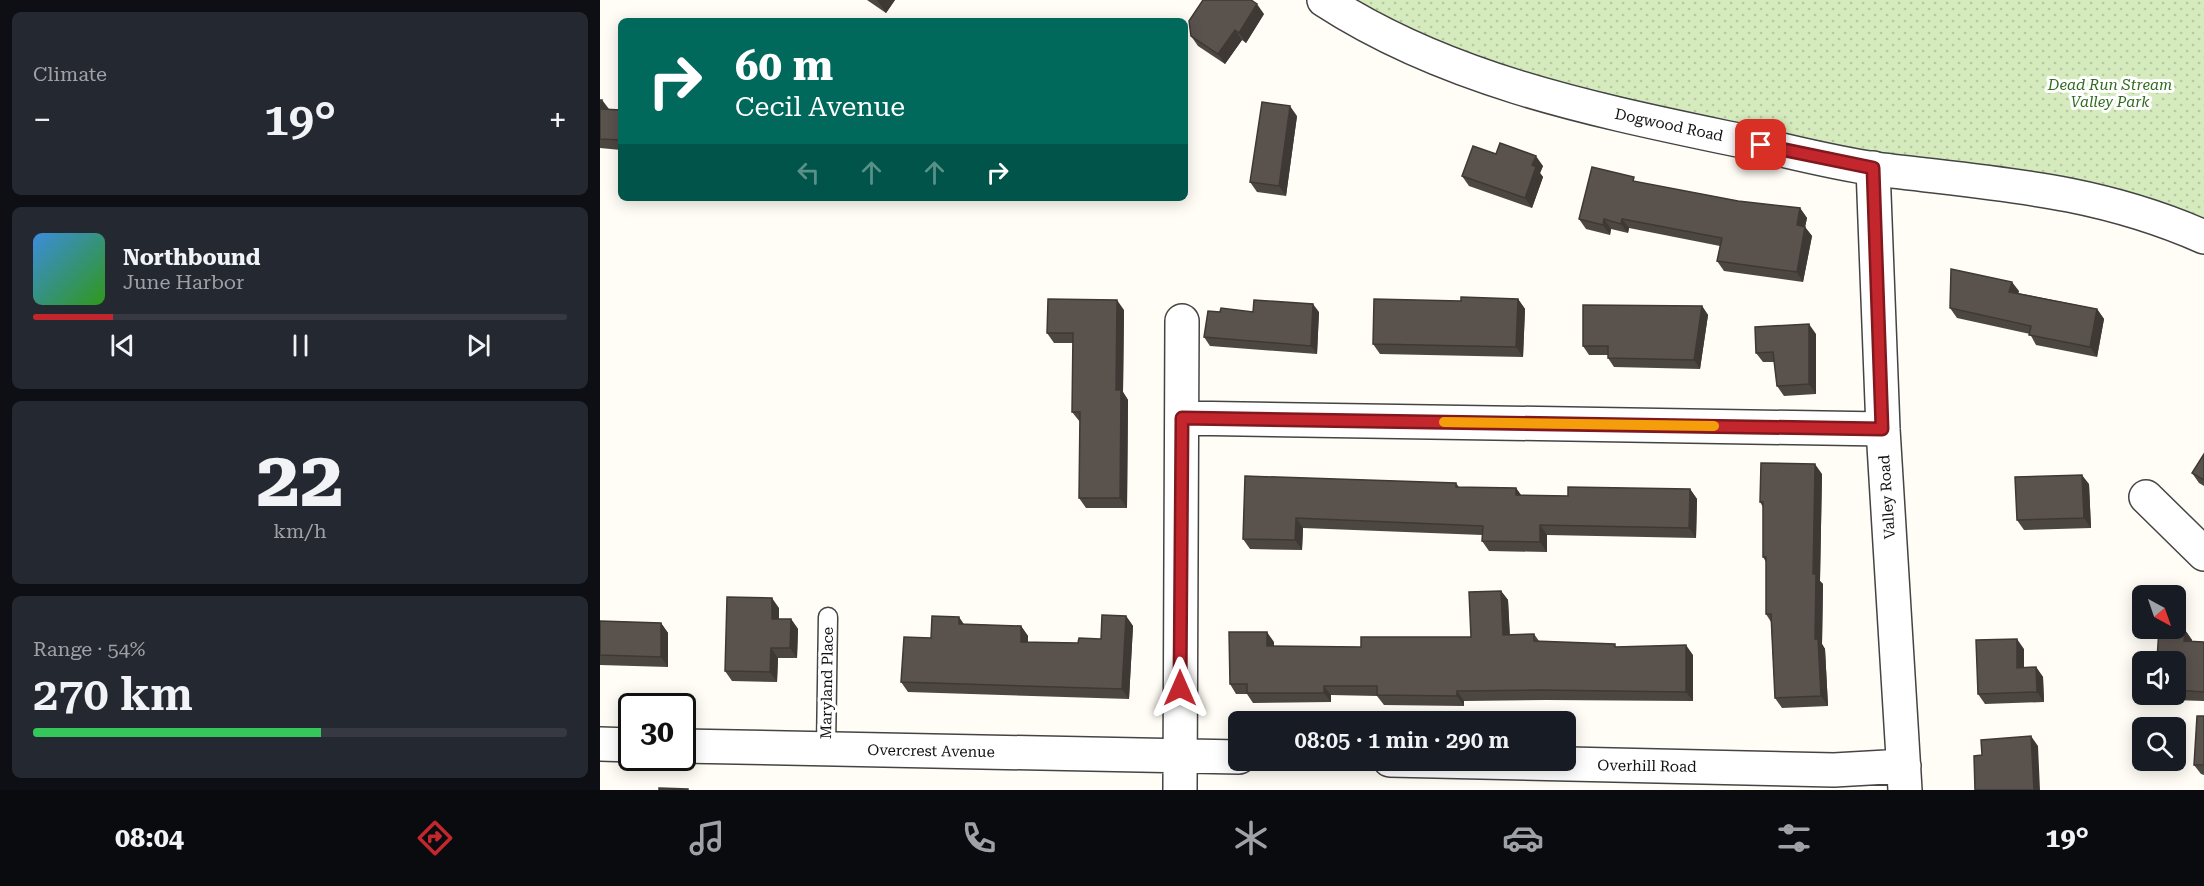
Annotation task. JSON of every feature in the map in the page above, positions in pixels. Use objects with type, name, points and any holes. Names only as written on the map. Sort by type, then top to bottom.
[{"type":"street","name":"Dogwood Road","points":[[1324,0],[1386,37],[1475,74],[1530,91],[1627,117],[1873,168],[2070,193],[2122,206],[2204,237]]},
{"type":"street","name":"Valley Road","points":[[1873,168],[1882,429],[1904,778]]},
{"type":"street","points":[[1180,790],[1182,321]]},
{"type":"street","points":[[1182,418],[1882,429]]},
{"type":"street","points":[[2146,497],[2204,554]]},
{"type":"street","points":[[600,744],[618,745]]},
{"type":"street","name":"Overcrest Avenue","points":[[696,746],[1180,756]]},
{"type":"street","points":[[1180,756],[1228,757]]},
{"type":"street","name":"Overhill Road","points":[[1576,764],[1834,770],[1904,778]]},
{"type":"lane","name":"Maryland Place","points":[[826,749],[828,618]]},
{"type":"green space","name":"Dead Run Stream Valley Park","points":[[1353,0],[2204,0],[2204,221],[1838,147],[1576,89],[1483,62],[1394,24]]},
{"type":"building","points":[[1203,0],[1251,0],[1257,4],[1239,33],[1235,30],[1218,54],[1191,36],[1189,21]]},
{"type":"building","points":[[600,100],[602,100],[601,109],[618,110],[618,140],[600,139]]},
{"type":"building","points":[[1262,102],[1290,106],[1279,186],[1250,182]]},
{"type":"building","points":[[1500,143],[1536,156],[1532,165],[1536,167],[1525,198],[1462,176],[1473,146],[1496,154]]},
{"type":"building","points":[[1592,167],[1634,177],[1633,181],[1738,201],[1800,208],[1797,225],[1805,227],[1797,272],[1717,261],[1722,238],[1622,219],[1621,224],[1604,219],[1603,225],[1579,219]]},
{"type":"building","points":[[1951,269],[2012,282],[2009,292],[2097,309],[2090,347],[2029,335],[2031,326],[1950,308]]},
{"type":"building","points":[[1461,297],[1518,299],[1516,347],[1373,344],[1374,299],[1461,301]]},
{"type":"building","points":[[1048,299],[1117,300],[1116,390],[1121,390],[1120,498],[1079,498],[1080,412],[1072,412],[1073,333],[1047,333]]},
{"type":"building","points":[[1254,300],[1313,304],[1311,346],[1204,337],[1208,311],[1220,312],[1221,308],[1253,312]]},
{"type":"building","points":[[1583,305],[1702,306],[1694,360],[1608,358],[1608,346],[1583,346]]},
{"type":"building","points":[[1809,324],[1809,384],[1777,386],[1773,352],[1756,353],[1755,327]]},
{"type":"building","points":[[2204,454],[2204,480],[2192,473]]},
{"type":"building","points":[[1761,463],[1815,464],[1813,574],[1816,574],[1815,639],[1818,639],[1821,696],[1775,698],[1771,614],[1766,614],[1766,557],[1763,557],[1763,502],[1760,502]]},
{"type":"building","points":[[2082,475],[2084,518],[2017,520],[2015,477]]},
{"type":"building","points":[[1245,476],[1456,483],[1456,487],[1516,488],[1516,495],[1568,496],[1568,487],[1690,489],[1689,528],[1540,525],[1540,542],[1482,541],[1483,526],[1296,518],[1295,540],[1243,539]]},
{"type":"building","points":[[1501,591],[1503,635],[1534,634],[1534,641],[1615,644],[1615,647],[1686,645],[1686,692],[1539,690],[1457,691],[1457,696],[1377,695],[1377,686],[1324,686],[1324,693],[1247,693],[1247,684],[1230,684],[1229,632],[1267,632],[1267,646],[1361,647],[1361,637],[1471,637],[1469,592]]},
{"type":"building","points":[[727,597],[772,598],[772,619],[791,619],[790,648],[771,648],[770,672],[725,671]]},
{"type":"building","points":[[1102,615],[1126,616],[1122,689],[901,682],[904,637],[931,638],[932,616],[959,617],[959,624],[1021,626],[1021,642],[1078,643],[1079,638],[1101,639]]},
{"type":"building","points":[[600,621],[661,623],[661,657],[600,655]]},
{"type":"building","points":[[2017,639],[2017,668],[2036,667],[2037,692],[1978,694],[1976,640]]},
{"type":"building","points":[[2158,639],[2204,642],[2204,692],[2186,691],[2186,651],[2158,651]]},
{"type":"building","points":[[2197,716],[2204,716],[2204,765],[2194,765]]},
{"type":"building","points":[[2031,736],[2034,790],[1975,790],[1974,756],[1982,755],[1981,740]]},
{"type":"building","points":[[659,788],[688,789],[688,790],[659,790]]},
{"type":"slow traffic","points":[[1444,422],[1714,426]]},
{"type":"route","points":[[1180,688],[1182,418],[1882,429],[1873,168],[1761,145]]}]
